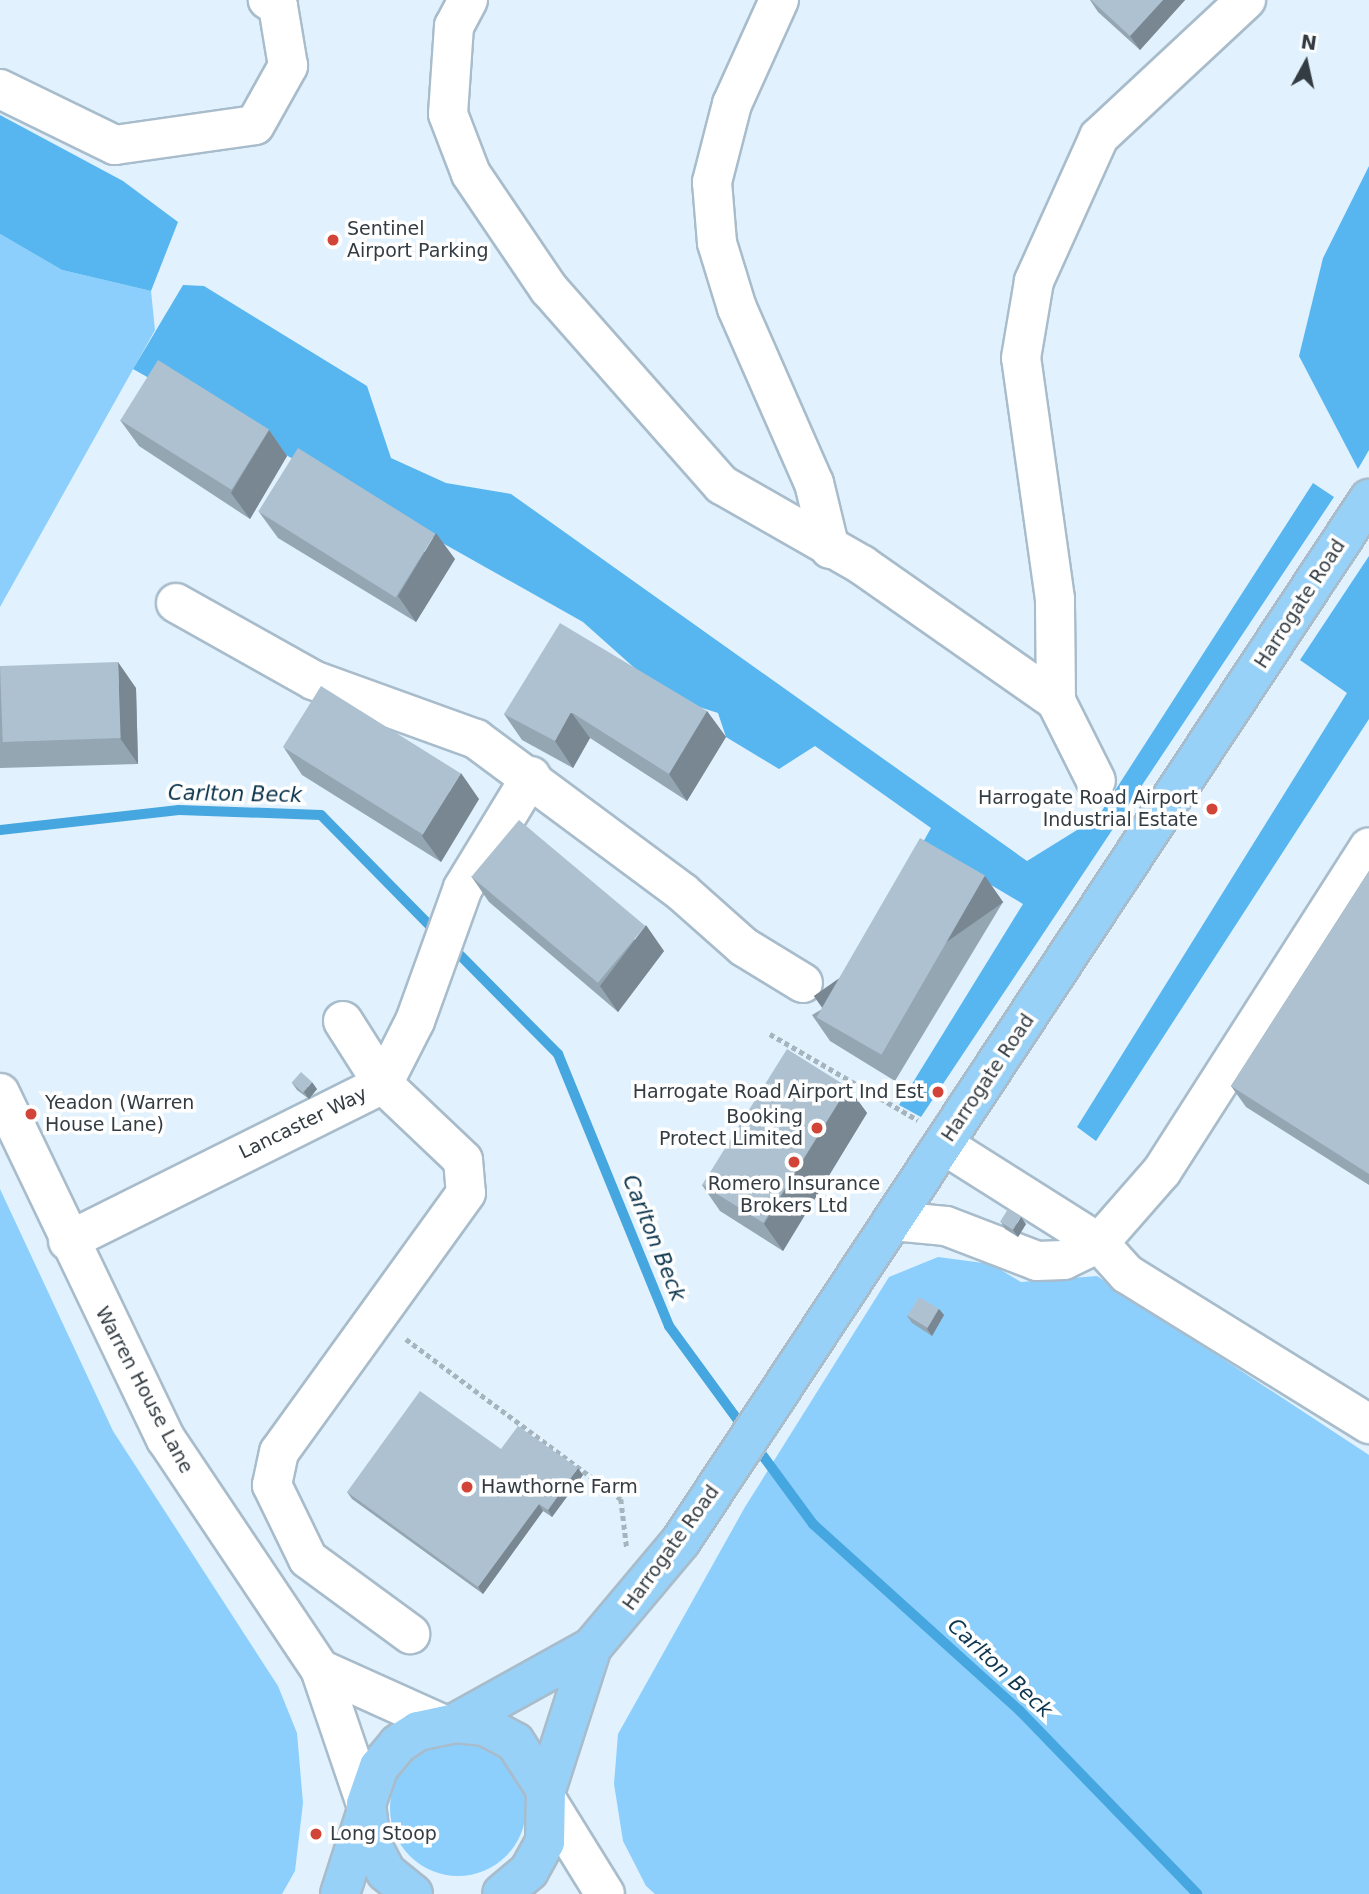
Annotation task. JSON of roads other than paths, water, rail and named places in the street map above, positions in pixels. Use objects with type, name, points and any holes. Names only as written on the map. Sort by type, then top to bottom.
[{"type":"highway","name":"Harrogate Road","points":[[340,1894],[379,1767],[398,1744],[448,1723],[592,1647],[681,1541],[1369,499]]},
{"type":"highway","name":"Harrogate Road","points":[[502,1894],[529,1871],[545,1842],[547,1796],[592,1647]]},
{"type":"highway","points":[[448,1723],[485,1726],[514,1742],[547,1796]]},
{"type":"highway","points":[[366,1809],[371,1844],[386,1872],[413,1894]]},
{"type":"street","points":[[0,89],[115,145],[255,125],[288,65],[278,6],[268,0]]},
{"type":"street","points":[[468,0],[454,26],[447,71],[448,114],[471,174],[549,289],[722,485],[830,549],[1056,701]]},
{"type":"street","points":[[779,0],[732,104],[716,169],[717,243],[742,320],[814,484],[830,549]]},
{"type":"street","points":[[1096,781],[1056,701],[1055,599],[1021,358],[1034,281],[1099,137],[1246,0]]},
{"type":"street","points":[[176,603],[313,680],[476,739],[531,776],[744,947],[803,983]]},
{"type":"street","name":"Lancaster Way","points":[[68,1241],[383,1084],[415,1021],[463,888],[531,776]]},
{"type":"street","points":[[893,1221],[946,1226],[1037,1261],[1065,1261],[1099,1243],[1162,1171],[1369,847]]},
{"type":"street","points":[[343,1021],[383,1084],[450,1145],[468,1178],[466,1193],[279,1452],[272,1485],[309,1559],[410,1634]]},
{"type":"street","name":"Warren House Lane","points":[[0,1093],[68,1241],[166,1439],[320,1670],[366,1809]]},
{"type":"street","points":[[947,1141],[1099,1243],[1127,1274],[1369,1424]]},
{"type":"street","points":[[320,1670],[448,1723]]},
{"type":"street","points":[[547,1796],[605,1894]]},
{"type":"waterway","name":"Carlton Beck","points":[[0,830],[179,810],[321,815],[438,934]]},
{"type":"waterway","name":"Carlton Beck","points":[[452,947],[558,1054],[669,1326],[745,1430]]},
{"type":"waterway","name":"Carlton Beck","points":[[755,1445],[813,1524],[1019,1710],[1197,1894]]},
{"type":"place","name":"Sentinel Airport Parking","points":[[333,240]]},
{"type":"place","name":"Harrogate Road Airport Industrial Estate","points":[[1212,809]]},
{"type":"place","name":"Harrogate Road Airport Ind Est","points":[[938,1092]]},
{"type":"place","name":"Yeadon (Warren House Lane)","points":[[31,1114]]},
{"type":"place","name":"Booking Protect Limited","points":[[817,1128]]},
{"type":"place","name":"Romero Insurance Brokers Ltd","points":[[794,1162]]},
{"type":"place","name":"Hawthorne Farm","points":[[467,1487]]},
{"type":"place","name":"Long Stoop","points":[[316,1834]]}]
